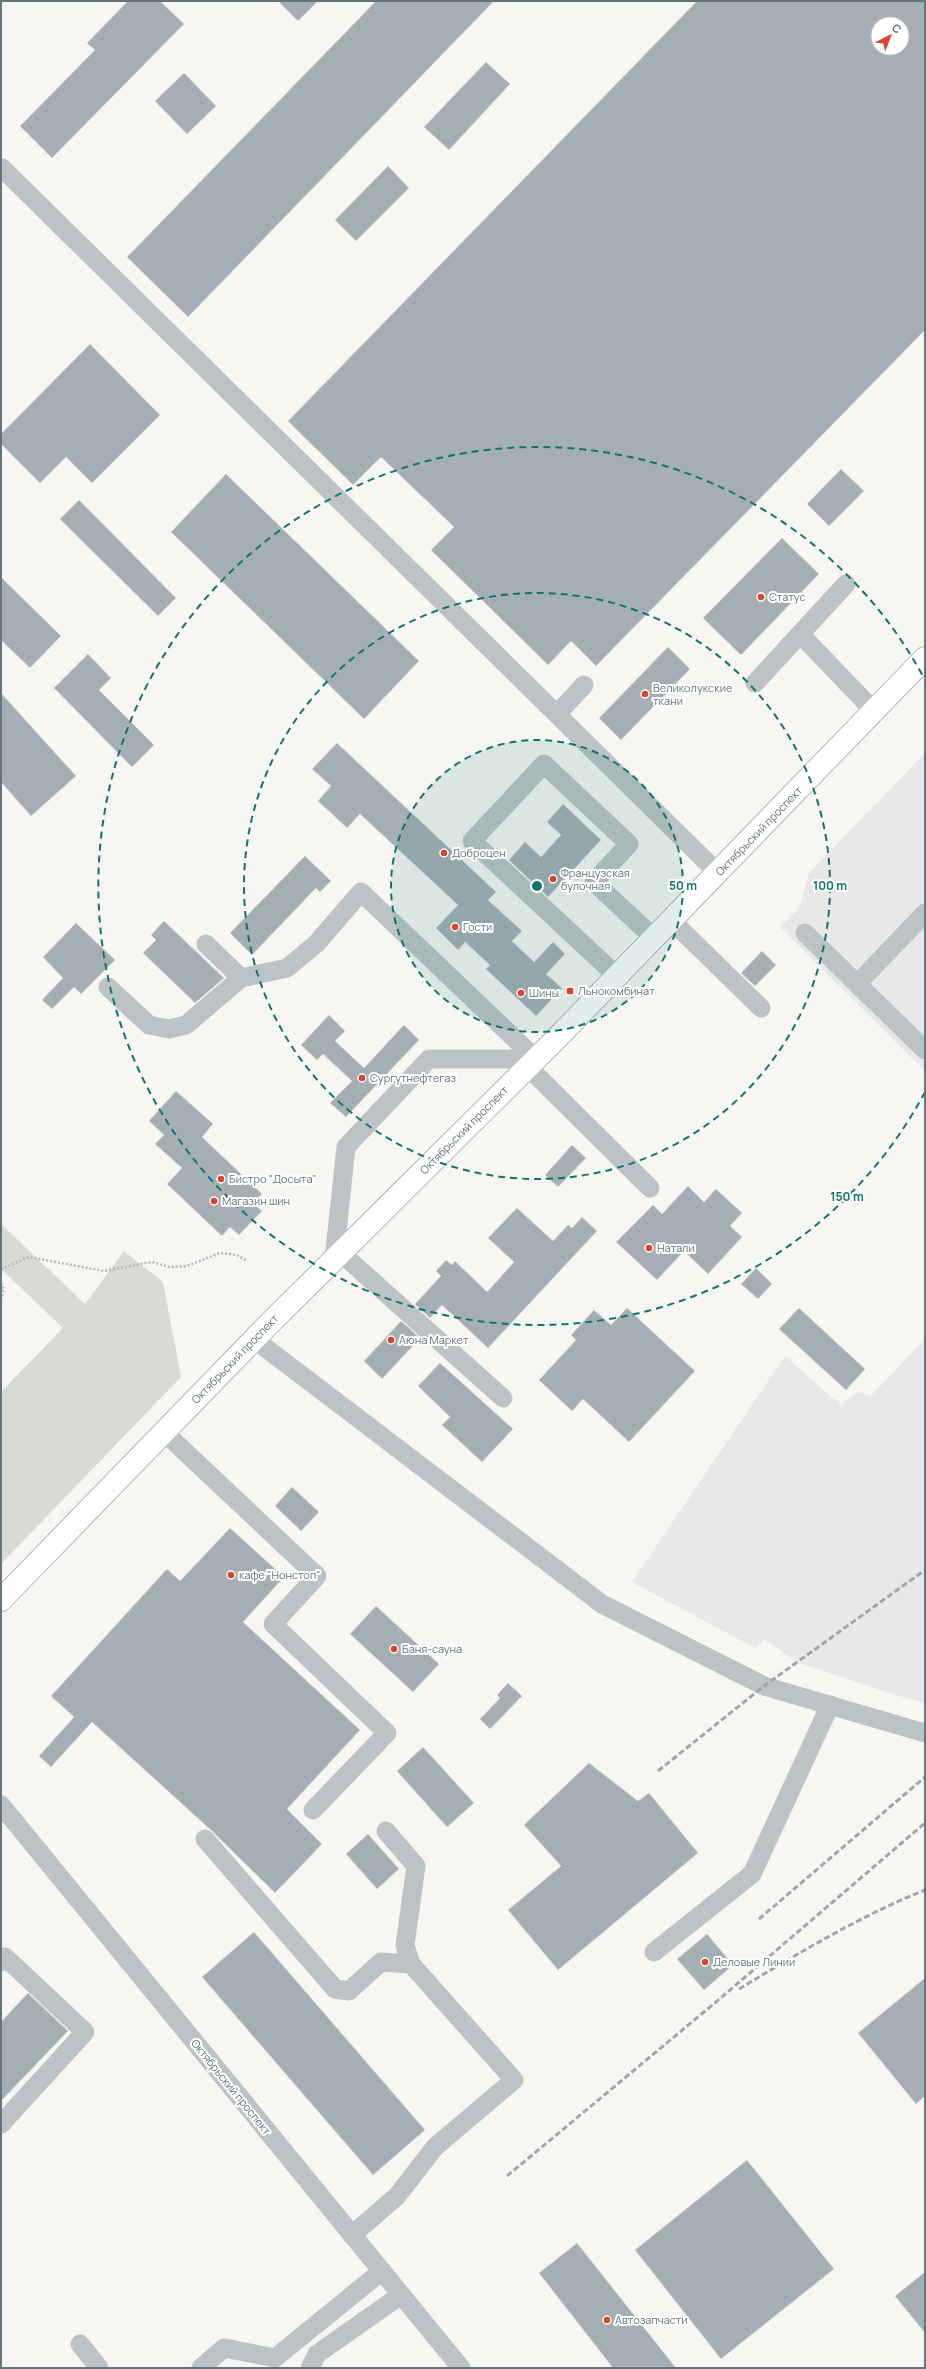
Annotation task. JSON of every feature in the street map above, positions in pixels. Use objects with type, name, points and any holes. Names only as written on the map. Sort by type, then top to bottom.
[{"type":"main road","name":"Октябрьский проспект","points":[[1,1600],[254,1339],[532,1063],[616,976],[672,921],[925,658]]},
{"type":"street","points":[[2,168],[718,873]]},
{"type":"street","points":[[755,683],[846,584]]},
{"type":"street","points":[[800,634],[874,711]]},
{"type":"street","points":[[556,714],[584,685]]},
{"type":"street","points":[[616,976],[472,841],[544,764],[629,844],[594,882],[654,938]]},
{"type":"street","points":[[108,987],[149,1025],[169,1029],[186,1026],[241,978],[287,968],[316,944],[361,892],[532,1063],[650,1188]]},
{"type":"street","points":[[857,984],[925,913]]},
{"type":"street","points":[[672,921],[761,1008]]},
{"type":"street","points":[[805,933],[925,1050]]},
{"type":"street","points":[[206,944],[241,978]]},
{"type":"street","points":[[503,1398],[338,1256],[346,1147],[428,1059],[532,1063]]},
{"type":"street","points":[[254,1339],[602,1604],[764,1686],[925,1733]]},
{"type":"street","points":[[164,1432],[317,1576],[273,1624],[387,1733],[313,1810]]},
{"type":"street","points":[[654,1952],[752,1874],[830,1705]]},
{"type":"street","name":"Октябрьский проспект","points":[[1,1806],[461,2368]]},
{"type":"street","points":[[352,2235],[397,2196],[435,2147],[514,2080],[411,1964],[405,1945],[416,1866],[386,1831]]},
{"type":"street","points":[[205,1839],[335,1989],[349,1991],[381,1962],[411,1964]]},
{"type":"street","points":[[1,1962],[5,1957],[85,2032],[1,2124]]},
{"type":"street","points":[[201,2368],[224,2348],[275,2358],[382,2271]]},
{"type":"street","points":[[310,2368],[317,2354],[401,2295]]},
{"type":"street","points":[[80,2344],[99,2368]]},
{"type":"path","points":[[1,1269],[29,1257],[104,1271],[152,1262],[169,1267],[187,1266],[220,1252],[237,1255],[247,1261]]},
{"type":"path","points":[[1,1283],[4,1288],[1,1300]]},
{"type":"shaded area","points":[[925,753],[925,1071],[780,927],[799,908],[809,873]]},
{"type":"shaded area","points":[[1,1224],[85,1304],[124,1251],[163,1282],[181,1377],[1,1564],[1,1392],[63,1328],[1,1269]]},
{"type":"shaded area","points":[[925,1339],[925,1703],[895,1695],[797,1662],[765,1640],[755,1648],[632,1582],[785,1356],[841,1405],[858,1392],[871,1396]]},
{"type":"building","points":[[128,1],[160,1],[184,24],[52,158],[20,126],[95,50],[87,43]]},
{"type":"building","points":[[278,1],[318,1],[298,21]]},
{"type":"building","points":[[376,1],[494,1],[188,317],[127,257]]},
{"type":"building","points":[[697,1],[925,1],[925,330],[596,666],[571,641],[548,665],[431,550],[454,527],[381,457],[353,485],[288,421]]},
{"type":"building","points":[[486,62],[510,84],[449,150],[424,127]]},
{"type":"building","points":[[184,73],[216,106],[187,134],[155,101]]},
{"type":"building","points":[[388,166],[409,188],[356,241],[335,220]]},
{"type":"building","points":[[90,344],[160,415],[92,483],[66,457],[40,483],[1,444],[1,434]]},
{"type":"building","points":[[841,469],[864,491],[829,526],[807,504]]},
{"type":"building","points":[[226,474],[419,661],[364,719],[171,532]]},
{"type":"building","points":[[79,500],[176,598],[158,616],[60,519]]},
{"type":"building","points":[[782,538],[819,574],[741,655],[703,618]]},
{"type":"building","points":[[1,577],[61,636],[30,668],[1,640]]},
{"type":"building","name":"Великолукские ткани","points":[[668,647],[690,669],[621,740],[599,718]]},
{"type":"building","points":[[88,654],[111,678],[99,690],[154,745],[132,767],[54,688]]},
{"type":"building","points":[[1,693],[76,776],[31,816],[1,782]]},
{"type":"building","points":[[337,743],[496,892],[488,900],[522,931],[512,941],[534,962],[553,942],[565,954],[546,974],[562,988],[536,1016],[486,969],[490,965],[465,942],[458,950],[436,928],[458,905],[360,814],[347,828],[318,801],[331,786],[312,769]]},
{"type":"building","points":[[563,804],[601,840],[548,897],[509,860],[525,842],[541,857],[561,835],[547,822]]},
{"type":"building","points":[[305,856],[331,881],[320,892],[316,888],[252,955],[230,933]]},
{"type":"building","points":[[164,921],[224,978],[195,1003],[143,953],[156,940],[151,935]]},
{"type":"building","points":[[76,923],[115,960],[81,994],[74,987],[52,1009],[42,1000],[63,978],[43,957]]},
{"type":"building","points":[[762,951],[776,965],[755,986],[741,973]]},
{"type":"building","points":[[329,1015],[345,1031],[335,1041],[364,1068],[404,1025],[419,1040],[346,1117],[330,1103],[352,1081],[323,1054],[317,1060],[301,1045]]},
{"type":"building","points":[[176,1091],[213,1124],[202,1137],[262,1194],[253,1203],[262,1211],[239,1235],[230,1227],[222,1236],[167,1184],[182,1168],[155,1144],[164,1135],[149,1121]]},
{"type":"building","points":[[572,1145],[586,1158],[558,1187],[545,1175]]},
{"type":"building","points":[[688,1186],[704,1202],[716,1189],[742,1213],[730,1226],[742,1237],[708,1274],[684,1251],[657,1280],[616,1242],[653,1205],[662,1214]]},
{"type":"building","points":[[517,1208],[553,1241],[568,1225],[572,1228],[582,1217],[597,1231],[488,1348],[442,1305],[430,1318],[415,1304],[441,1276],[436,1271],[446,1260],[452,1265],[455,1261],[487,1292],[514,1262],[488,1238]]},
{"type":"building","points":[[756,1268],[772,1284],[758,1299],[741,1284]]},
{"type":"building","points":[[627,1308],[695,1371],[629,1442],[583,1399],[572,1411],[539,1380],[576,1340],[571,1335],[594,1310],[611,1325]]},
{"type":"building","points":[[799,1308],[865,1369],[846,1390],[779,1329]]},
{"type":"building","points":[[401,1321],[420,1338],[382,1379],[364,1361]]},
{"type":"building","points":[[440,1363],[513,1429],[482,1462],[442,1425],[450,1417],[418,1386]]},
{"type":"building","points":[[292,1487],[319,1512],[301,1531],[275,1506]]},
{"type":"building","points":[[230,1528],[284,1577],[243,1622],[360,1730],[287,1809],[322,1844],[275,1893],[213,1832],[92,1722],[51,1767],[39,1756],[74,1717],[51,1696],[167,1569],[180,1581]]},
{"type":"building","name":"Баня-сауна","points":[[376,1606],[439,1664],[413,1692],[350,1634]]},
{"type":"building","points":[[508,1683],[522,1696],[490,1729],[480,1719],[500,1698],[497,1695]]},
{"type":"building","points":[[423,1747],[474,1803],[447,1827],[397,1771]]},
{"type":"building","points":[[589,1763],[638,1801],[649,1793],[698,1853],[558,1970],[508,1910],[561,1866],[524,1825]]},
{"type":"building","points":[[368,1834],[399,1869],[377,1889],[346,1854]]},
{"type":"building","points":[[254,1932],[425,2130],[373,2175],[202,1977]]},
{"type":"building","name":"Деловые Линии","points":[[707,1934],[733,1965],[704,1990],[677,1959]]},
{"type":"building","points":[[925,1978],[925,2096],[916,2104],[858,2033]]},
{"type":"building","points":[[28,1993],[68,2031],[1,2101],[1,2022]]},
{"type":"building","points":[[747,2160],[834,2269],[721,2359],[635,2250]]},
{"type":"building","name":"Автозапчасти","points":[[577,2243],[676,2368],[613,2368],[539,2273]]},
{"type":"building","points":[[925,2272],[925,2333],[895,2296]]},
{"type":"railway","points":[[658,1771],[764,1686],[925,1570]]},
{"type":"railway","points":[[759,1919],[925,1777]]},
{"type":"railway","points":[[507,2176],[716,2002],[925,1823]]},
{"type":"railway","points":[[739,1989],[853,1923],[925,1890]]},
{"type":"place","name":"Статус","points":[[761,597]]},
{"type":"place","name":"Великолукские ткани","points":[[645,694]]},
{"type":"place","name":"Доброцен","points":[[444,853]]},
{"type":"place","name":"Французская булочная","points":[[553,879]]},
{"type":"place","name":"Гости","points":[[455,927]]},
{"type":"place","name":"Льнокомбинат","points":[[570,991]]},
{"type":"place","name":"Шины","points":[[521,993]]},
{"type":"place","name":"Сургутнефтегаз","points":[[362,1078]]},
{"type":"place","name":"Бистро \"Досыта\"","points":[[221,1179]]},
{"type":"place","name":"Магазин шин","points":[[214,1201]]},
{"type":"place","name":"Натали","points":[[649,1248]]},
{"type":"place","name":"Аюна Маркет","points":[[391,1340]]},
{"type":"place","name":"кафе \"Нонстоп\"","points":[[231,1575]]},
{"type":"place","name":"Баня-сауна","points":[[394,1649]]},
{"type":"place","name":"Деловые Линии","points":[[705,1962]]},
{"type":"place","name":"Автозапчасти","points":[[607,2320]]}]
